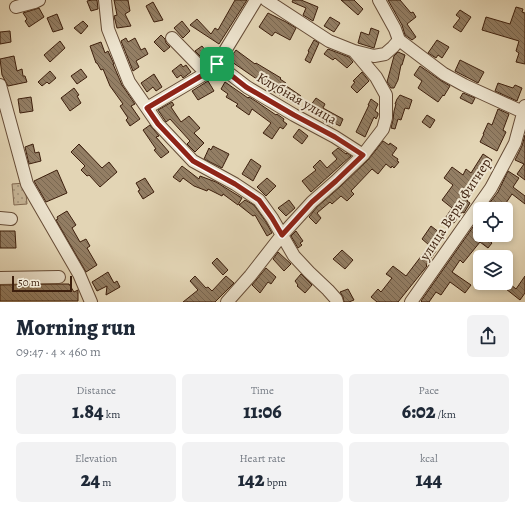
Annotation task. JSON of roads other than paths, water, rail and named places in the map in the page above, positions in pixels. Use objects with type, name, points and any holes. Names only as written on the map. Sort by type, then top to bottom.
[{"type":"street","points":[[16,7],[39,0]]},
{"type":"street","points":[[105,0],[108,28],[129,82],[158,124],[193,161],[235,184],[259,200],[272,218],[294,256],[328,290],[337,302]]},
{"type":"street","points":[[147,108],[213,69],[256,0]]},
{"type":"street","points":[[266,0],[329,41],[354,51],[374,56],[385,54],[399,40]]},
{"type":"street","points":[[379,0],[395,29],[399,40],[444,74],[464,85],[524,112]]},
{"type":"street","points":[[172,38],[206,73]]},
{"type":"street","points":[[227,302],[250,276],[282,235],[312,202],[363,155],[383,129],[386,118],[386,95],[376,77],[354,51]]},
{"type":"street","name":"Клубная улица","points":[[217,64],[246,87],[335,137],[363,155]]},
{"type":"street","points":[[0,85],[27,184],[79,274],[91,302]]},
{"type":"street","name":"улица Веры Фигнер","points":[[411,302],[491,188],[515,143],[524,112]]},
{"type":"street","points":[[0,278],[59,277]]}]
